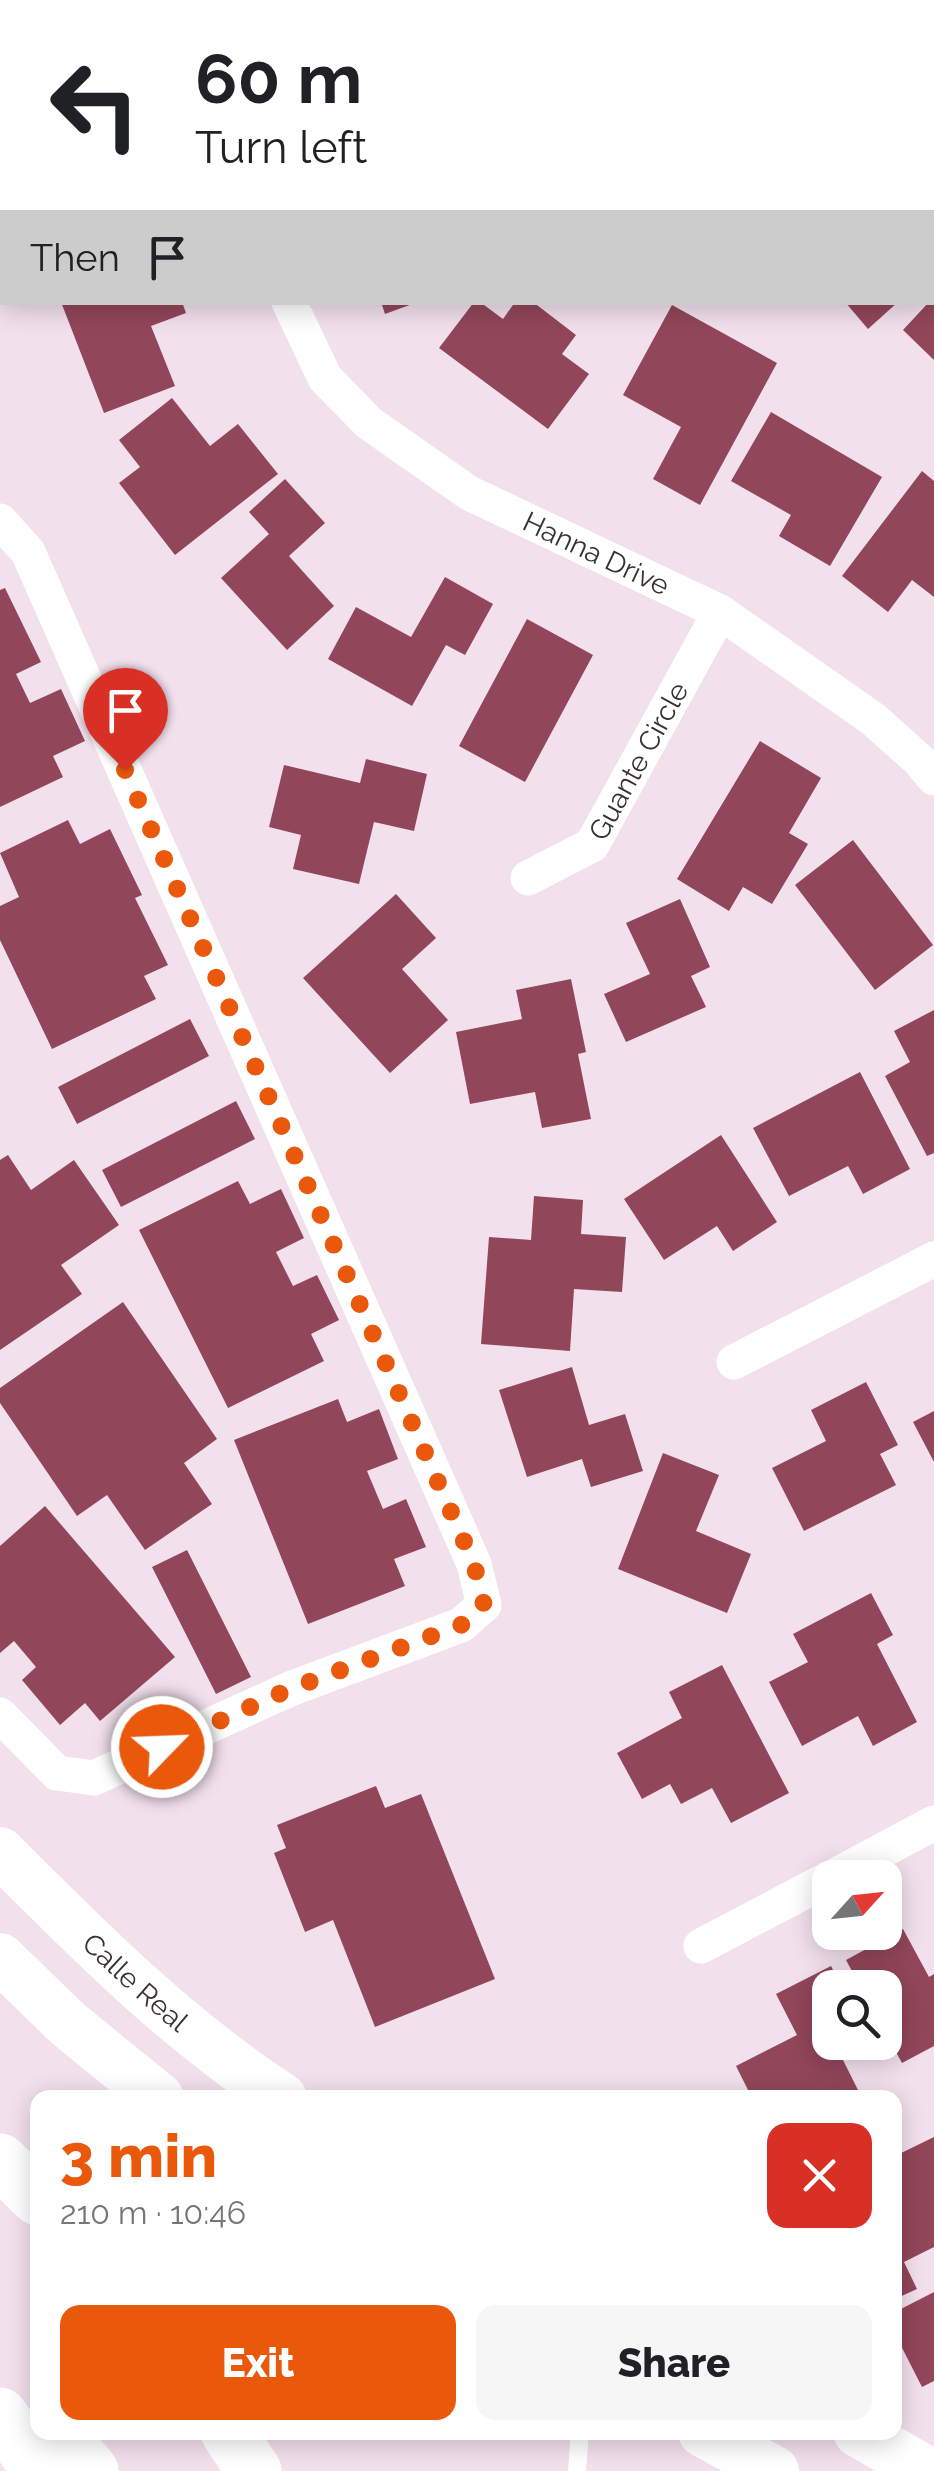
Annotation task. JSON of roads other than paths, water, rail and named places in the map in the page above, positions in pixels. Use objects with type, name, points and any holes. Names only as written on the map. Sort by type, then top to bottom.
[{"type":"highway","points":[[0,2160],[30,2190]]},
{"type":"highway","points":[[0,2388],[30,2410]]},
{"type":"highway","points":[[0,2416],[40,2471]]},
{"type":"highway","points":[[65,2440],[92,2471]]},
{"type":"highway","points":[[233,2440],[254,2471]]},
{"type":"main road","name":"Calle Real","points":[[0,1852],[117,1970],[223,2059],[270,2090]]},
{"type":"main road","points":[[0,1958],[67,2023],[149,2090]]},
{"type":"main road","points":[[718,2440],[774,2471]]},
{"type":"main road","points":[[872,2440],[926,2471]]},
{"type":"street","name":"Hanna Drive","points":[[291,305],[324,378],[369,423],[469,493],[720,612],[874,719],[934,778]]},
{"type":"street","points":[[0,521],[28,552],[474,1564],[484,1605],[461,1625],[290,1689],[94,1778],[57,1772],[0,1714]]},
{"type":"street","name":"Guante Circle","points":[[528,878],[592,846],[720,612]]},
{"type":"street","points":[[734,1362],[934,1259]]},
{"type":"street","points":[[864,1860],[934,1823]]},
{"type":"street","points":[[701,1946],[812,1887]]},
{"type":"lane","points":[[577,2471],[579,2440]]}]
